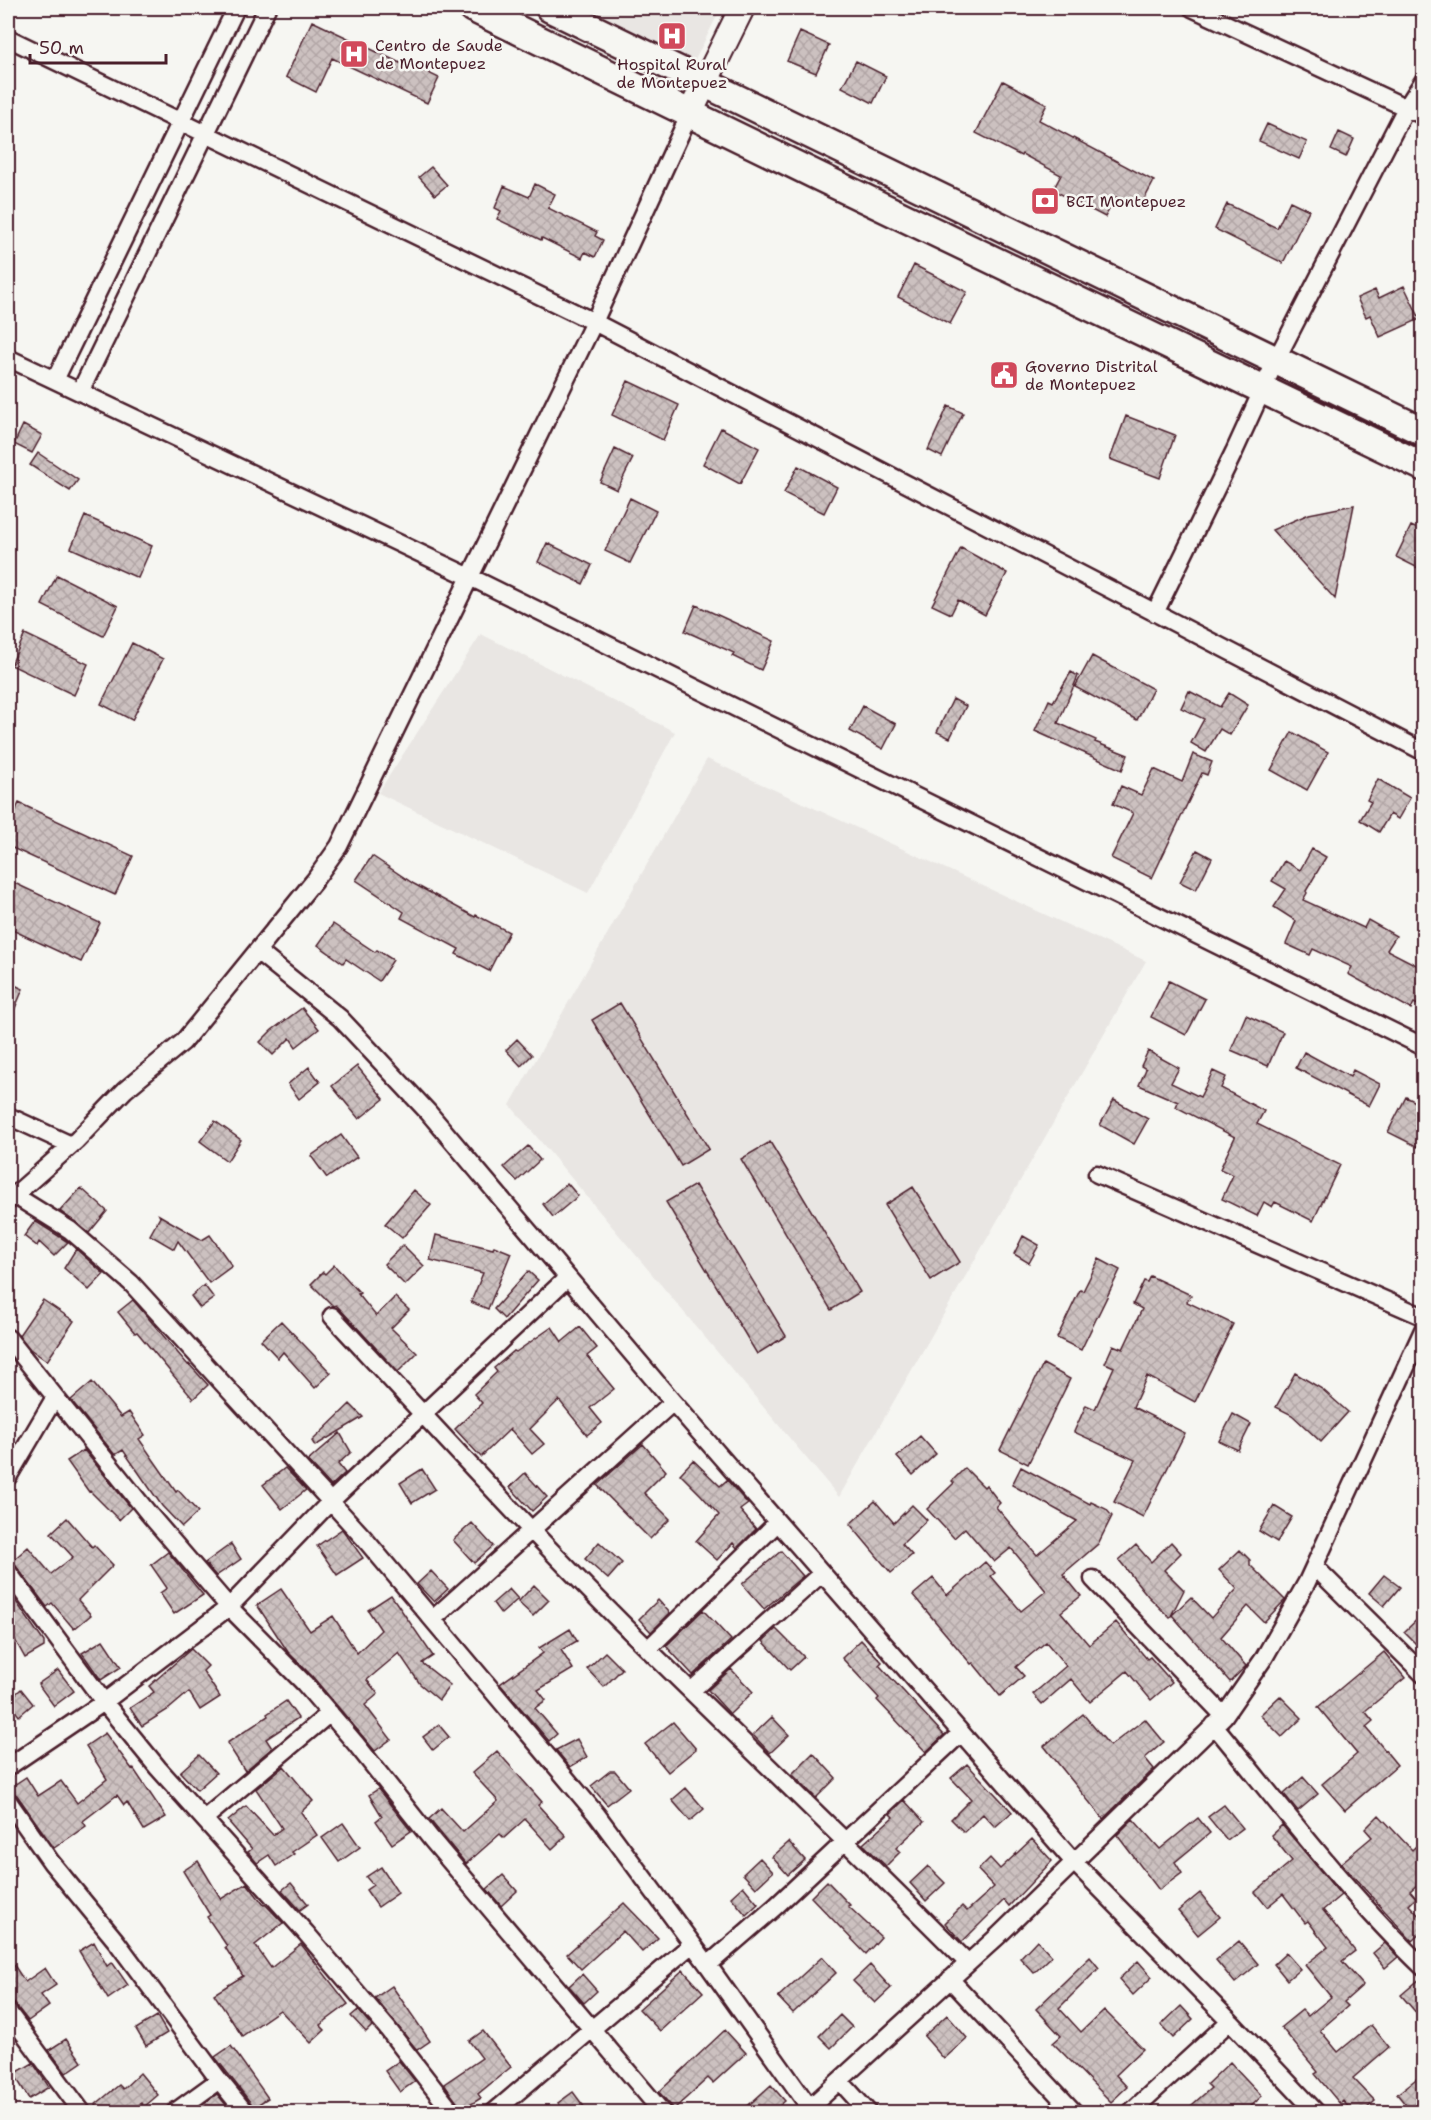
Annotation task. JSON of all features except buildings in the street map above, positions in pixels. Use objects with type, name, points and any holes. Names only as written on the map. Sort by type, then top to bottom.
[{"type":"main road","points":[[474,8],[1424,467]]},
{"type":"main road","points":[[550,8],[1424,432]]},
{"type":"main road","points":[[690,113],[742,8]]},
{"type":"main road","points":[[1040,283],[1053,251]]},
{"type":"street","points":[[55,380],[236,8]]},
{"type":"street","points":[[80,392],[267,8]]},
{"type":"street","points":[[1192,8],[1424,116]]},
{"type":"street","points":[[8,38],[594,322],[1424,752]]},
{"type":"street","points":[[1155,613],[1276,360],[1406,108],[1424,80]]},
{"type":"street","points":[[690,113],[594,322],[339,846],[314,881],[183,1042],[125,1090],[71,1145],[11,1198],[70,1230],[132,1283],[331,1502],[433,1619],[597,1815],[708,1965],[807,2110],[950,1980],[1219,1721],[1264,1658],[1315,1567],[1424,1328]]},
{"type":"street","points":[[8,358],[470,577],[1424,1047]]},
{"type":"street","points":[[257,951],[340,1018],[428,1112],[821,1574],[1073,1861],[1230,2020],[1316,2112]]},
{"type":"street","points":[[8,1116],[71,1145]]},
{"type":"street","points":[[1097,1174],[1424,1317]]},
{"type":"street","points":[[8,1767],[104,1702],[229,1607],[331,1502],[567,1278]]},
{"type":"street","points":[[332,1316],[648,1649],[847,1841],[968,1963]]},
{"type":"street","points":[[8,1338],[149,1514],[229,1607],[304,1683],[330,1713],[432,1840],[662,2112]]},
{"type":"street","points":[[8,1477],[56,1397]]},
{"type":"street","points":[[433,1619],[673,1402]]},
{"type":"street","points":[[648,1649],[777,1522]]},
{"type":"street","points":[[1315,1567],[1424,1675]]},
{"type":"street","points":[[8,1572],[104,1702],[204,1819],[306,1932],[387,2028],[452,2112]]},
{"type":"street","points":[[692,1691],[821,1574]]},
{"type":"street","points":[[1093,1579],[1219,1721],[1344,1882],[1402,1947],[1424,1968]]},
{"type":"street","points":[[204,1819],[330,1713]]},
{"type":"street","points":[[708,1965],[847,1841],[961,1733]]},
{"type":"street","points":[[8,1801],[51,1862],[116,1941],[245,2112]]},
{"type":"street","points":[[494,2112],[691,1944]]},
{"type":"street","points":[[950,1980],[1074,2112]]},
{"type":"street","points":[[8,2012],[82,2112]]},
{"type":"street","points":[[1131,2112],[1230,2020]]},
{"type":"street","points":[[175,2112],[219,2080]]},
{"type":"street","points":[[840,2081],[868,2112]]},
{"type":"shaded area","name":"Hospital Rural de Montepuez","points":[[581,8],[721,8],[693,64]]},
{"type":"shaded area","points":[[481,634],[675,732],[588,893],[378,793]]},
{"type":"shaded area","points":[[707,759],[1146,961],[839,1497],[510,1105]]},
{"type":"place","name":"Hospital Rural de Montepuez","points":[[672,36]]},
{"type":"place","name":"Centro de Saude de Montepuez","points":[[354,54]]},
{"type":"place","name":"BCI Montepuez","points":[[1045,201]]},
{"type":"place","name":"Governo Distrital de Montepuez","points":[[1004,375]]}]
